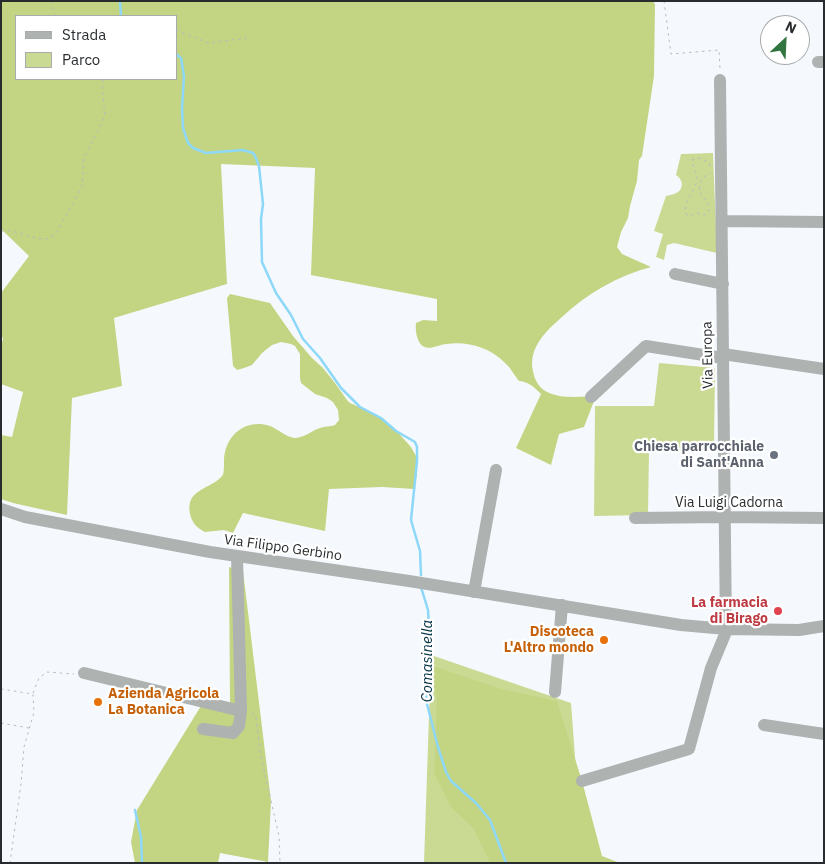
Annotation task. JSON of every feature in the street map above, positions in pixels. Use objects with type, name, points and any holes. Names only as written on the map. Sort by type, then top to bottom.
[{"type":"street","name":"Via Europa","points":[[720,80],[726,629]]},
{"type":"street","points":[[722,222],[824,222]]},
{"type":"street","points":[[675,274],[722,284]]},
{"type":"street","points":[[591,396],[646,346],[824,368]]},
{"type":"street","points":[[474,592],[496,470]]},
{"type":"street","name":"Via Filippo Gerbino","points":[[1,509],[25,517],[210,552],[681,624],[726,629],[800,630],[824,626]]},
{"type":"street","name":"Via Luigi Cadorna","points":[[635,518],[824,518]]},
{"type":"street","points":[[203,729],[233,733],[239,726],[241,711],[237,556]]},
{"type":"street","points":[[555,692],[562,605]]},
{"type":"street","points":[[582,781],[689,750],[710,668],[726,629]]},
{"type":"street","points":[[84,673],[241,711]]},
{"type":"street","points":[[764,725],[824,734]]},
{"type":"path","points":[[51,1],[55,15]]},
{"type":"path","points":[[664,1],[671,54],[719,50],[720,80]]},
{"type":"path","points":[[178,31],[209,43],[247,38]]},
{"type":"path","points":[[1,231],[11,231],[46,239],[54,236],[82,187],[84,158],[104,116],[103,80]]},
{"type":"path","points":[[701,158],[709,164],[710,168],[721,171],[706,175],[701,182],[699,189],[710,207],[707,214],[696,213],[690,216],[686,214],[686,205],[697,179],[692,165],[693,159],[701,158]]},
{"type":"path","points":[[10,863],[24,747],[34,712],[33,694],[39,678],[47,672],[84,673]]},
{"type":"path","points":[[1,689],[33,694]]},
{"type":"path","points":[[241,711],[248,709],[256,716],[260,752],[279,836],[280,863]]},
{"type":"path","points":[[1,723],[29,728]]},
{"type":"green space","points":[[1,1],[653,1],[655,4],[654,76],[642,156],[639,160],[637,181],[628,218],[621,232],[617,247],[622,254],[651,267],[615,280],[582,300],[544,334],[536,347],[532,363],[533,371],[536,381],[542,388],[557,396],[596,396],[584,427],[559,434],[551,465],[516,448],[541,394],[536,389],[529,384],[519,381],[507,365],[493,353],[486,350],[455,343],[430,348],[422,346],[416,333],[416,323],[423,320],[437,321],[437,299],[311,275],[315,168],[221,164],[227,284],[114,318],[122,386],[72,398],[67,515],[1,499],[1,435],[12,437],[23,392],[1,384],[1,346],[3,339],[1,333],[1,293],[29,256],[1,229]]},
{"type":"green space","points":[[713,153],[717,253],[674,243],[667,245],[664,260],[656,257],[663,234],[654,231],[666,196],[677,193],[682,185],[679,177],[676,175],[681,154]]},
{"type":"green space","points":[[230,294],[270,303],[293,336],[323,368],[347,400],[373,413],[393,427],[411,447],[416,456],[417,475],[414,489],[382,487],[329,489],[325,531],[243,513],[233,533],[224,530],[205,532],[195,525],[190,514],[189,505],[191,499],[200,490],[223,475],[224,455],[228,445],[231,438],[242,428],[262,424],[270,426],[285,435],[298,438],[320,428],[335,425],[339,420],[338,410],[333,402],[315,394],[301,383],[300,354],[295,346],[281,342],[272,345],[252,365],[237,370],[233,366],[227,298]]},
{"type":"green space","points":[[659,363],[715,368],[714,451],[649,451],[648,515],[594,516],[595,406],[654,406]]},
{"type":"green space","points":[[229,567],[243,571],[271,801],[268,862],[220,853],[218,863],[135,863],[131,842],[137,810],[204,701],[230,703]]},
{"type":"green space","points":[[431,655],[571,703],[583,863],[424,863]]},
{"type":"green space","points":[[430,665],[501,689],[557,701],[582,781],[602,856],[620,863],[490,863],[474,829],[451,807],[434,773],[437,701]]},
{"type":"waterway","points":[[120,1],[121,15]]},
{"type":"waterway","points":[[178,56],[181,58],[184,76],[183,128],[188,143],[193,148],[206,153],[243,150],[253,153],[255,156],[259,166],[263,204],[261,219],[262,262],[276,293],[291,315],[303,339],[320,358],[341,388],[360,407],[381,418],[396,431],[415,442],[417,461],[411,520],[420,551],[421,575]]},
{"type":"waterway","name":"Comasinella","points":[[421,587],[428,610],[431,655],[426,700],[438,747],[451,781],[476,803],[490,820],[506,863]]},
{"type":"waterway","points":[[135,810],[141,837],[142,863]]},
{"type":"place","name":"Chiesa parrocchiale di Sant'Anna","points":[[774,455]]},
{"type":"place","name":"La farmacia di Birago","points":[[778,611]]},
{"type":"place","name":"Discoteca L'Altro mondo","points":[[604,640]]},
{"type":"place","name":"Azienda Agricola La Botanica","points":[[98,702]]}]
